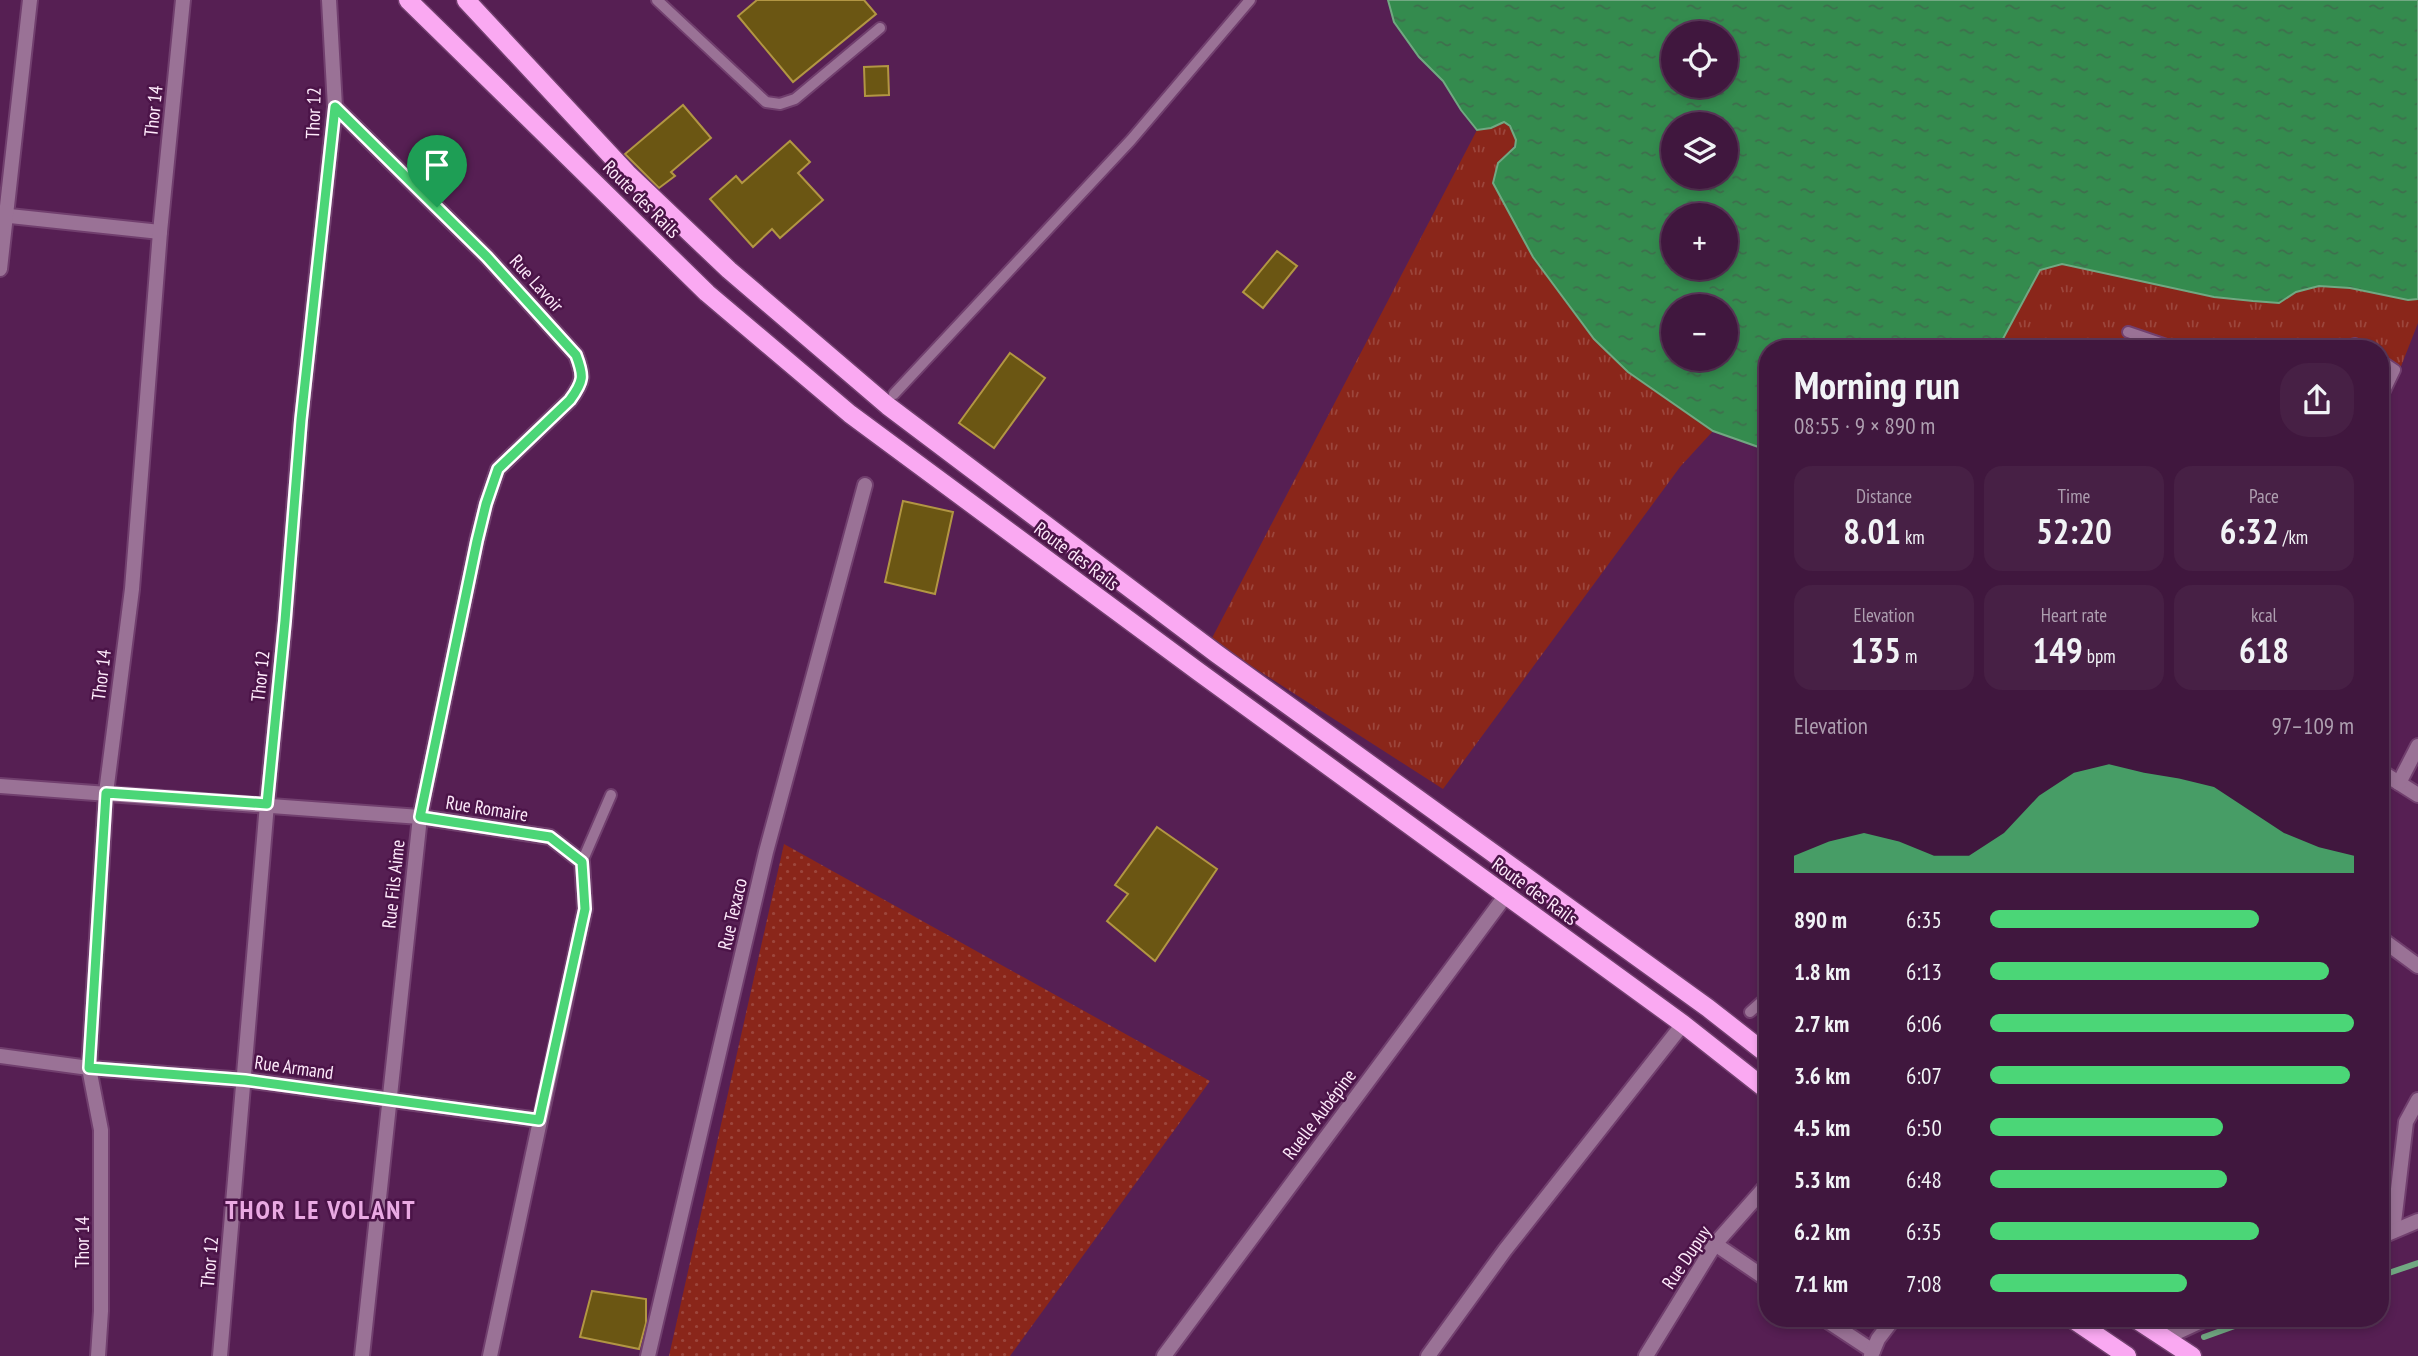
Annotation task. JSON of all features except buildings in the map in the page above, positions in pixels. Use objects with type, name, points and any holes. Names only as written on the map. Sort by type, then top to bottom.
[{"type":"main road","name":"Route des Rails","points":[[408,0],[707,293],[850,414],[1682,1024],[1759,1084]]},
{"type":"main road","name":"Route des Rails","points":[[466,0],[627,173],[729,270],[888,406],[1217,654],[1708,1008],[1759,1048]]},
{"type":"main road","points":[[2083,1327],[2118,1354]]},
{"type":"main road","points":[[2148,1327],[2192,1356]]},
{"type":"street","points":[[0,269],[2,216],[30,0]]},
{"type":"street","name":"Thor 14","points":[[98,1356],[101,1311],[101,1130],[89,1068],[106,793],[132,589],[160,232],[183,0]]},
{"type":"street","name":"Thor 12","points":[[220,1356],[301,420],[335,107],[329,0]]},
{"type":"street","name":"Rue Lavoir","points":[[335,107],[487,257],[576,355],[583,372]]},
{"type":"street","points":[[2,216],[160,232]]},
{"type":"street","name":"Rue Fils Aime","points":[[362,1356],[420,817],[477,541],[498,469],[570,400],[578,388],[583,372]]},
{"type":"street","name":"Rue Texaco","points":[[648,1356],[766,852],[865,485]]},
{"type":"street","points":[[2399,783],[2418,746]]},
{"type":"street","points":[[2389,777],[2418,795]]},
{"type":"street","name":"Rue Romaire","points":[[0,786],[420,817],[550,837],[582,862]]},
{"type":"street","points":[[490,1356],[585,909],[582,862]]},
{"type":"street","name":"Ruelle Aubépine","points":[[1164,1356],[1506,895]]},
{"type":"street","points":[[2389,945],[2418,966]]},
{"type":"street","points":[[1428,1356],[1505,1250],[1682,1024]]},
{"type":"street","name":"Rue Armand","points":[[0,1056],[89,1068],[245,1080],[539,1120]]},
{"type":"street","points":[[2389,1222],[2406,1122],[2418,1100]]},
{"type":"street","name":"Rue Dupuy","points":[[1646,1356],[1715,1244],[1759,1194]]},
{"type":"street","points":[[2389,1233],[2418,1221]]},
{"type":"street","points":[[1715,1244],[1759,1274]]},
{"type":"street","points":[[1835,1327],[1872,1354],[1878,1339],[1887,1327]]},
{"type":"street","points":[[2165,1338],[2189,1327]]},
{"type":"lane","points":[[657,0],[766,102],[780,104],[794,99],[880,28]]},
{"type":"lane","points":[[894,394],[1131,140],[1250,0]]},
{"type":"lane","points":[[2128,332],[2152,340]]},
{"type":"lane","points":[[2389,366],[2395,370],[2389,382]]},
{"type":"lane","points":[[582,862],[611,795]]},
{"type":"lane","points":[[1750,1012],[1759,1004]]},
{"type":"green space","points":[[1504,122],[1515,133],[1516,139],[1512,149],[1498,163],[1533,257],[1594,339],[1628,372],[1713,431],[1680,467],[1443,789],[1211,640],[1477,130]]},
{"type":"green space","points":[[2062,264],[2214,297],[2279,303],[2296,292],[2319,286],[2350,288],[2408,300],[2418,299],[2418,323],[2389,397],[2389,340],[2002,340],[2040,270]]},
{"type":"green space","points":[[784,844],[1210,1081],[1010,1356],[669,1356]]},
{"type":"water","points":[[1388,0],[2418,0],[2418,299],[2408,300],[2350,288],[2319,286],[2296,292],[2279,303],[2253,301],[2214,297],[2062,264],[2040,270],[2002,340],[1759,340],[1759,447],[1713,431],[1628,372],[1594,339],[1533,257],[1493,183],[1498,163],[1515,147],[1516,140],[1510,126],[1504,122],[1477,130],[1443,81],[1419,57],[1394,22]]},
{"type":"waterway","points":[[2389,1273],[2418,1263]]},
{"type":"waterway","points":[[2204,1337],[2232,1327]]},
{"type":"district","name":"THOR LE VOLANT","points":[[321,1210]]},
{"type":"route","points":[[335,107],[437,207],[565,342],[576,355],[583,372],[578,388],[570,400],[498,469],[477,541],[420,817],[550,837],[582,862],[585,909],[539,1120],[245,1080],[89,1068],[106,793],[267,804],[301,420],[335,107]]}]
